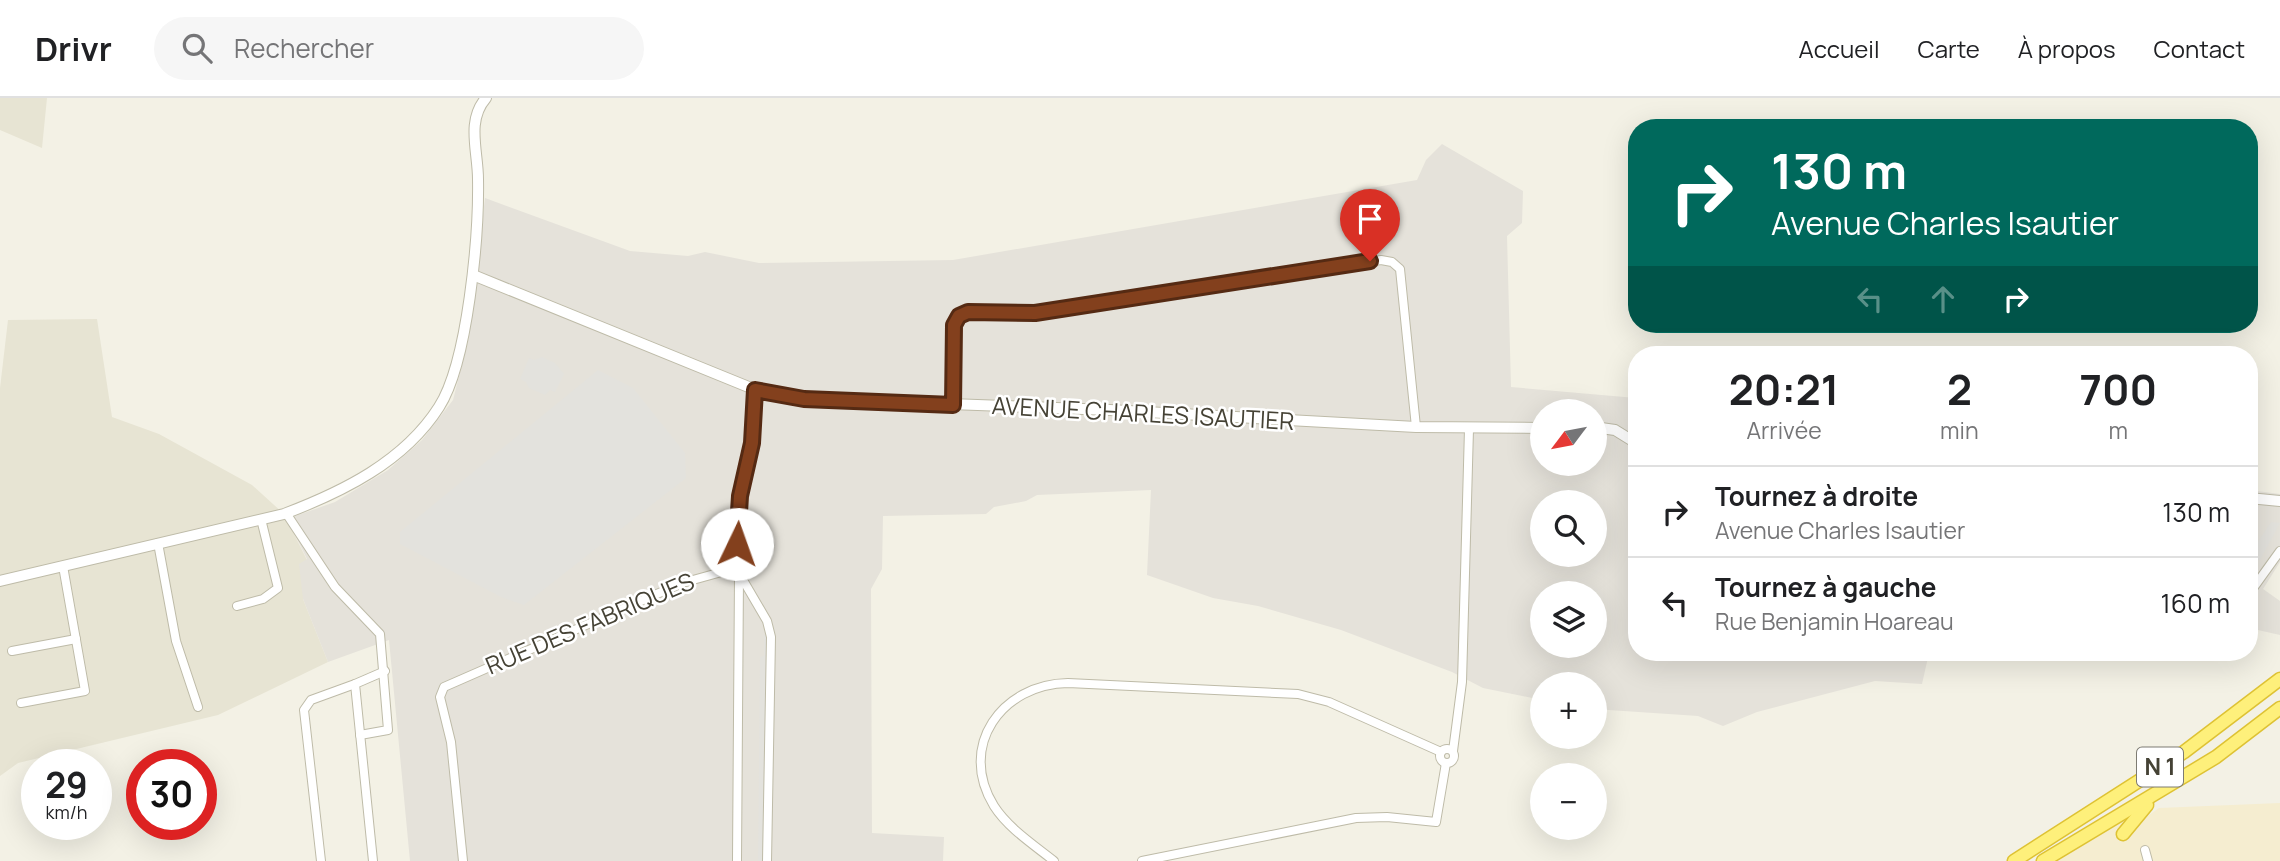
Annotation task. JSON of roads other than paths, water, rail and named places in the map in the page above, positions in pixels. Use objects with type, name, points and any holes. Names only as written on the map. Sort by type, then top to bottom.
[{"type":"highway","name":"N 1","points":[[2014,861],[2184,752],[2277,680]]},
{"type":"highway","name":"N 1","points":[[2043,861],[2216,757],[2280,708]]},
{"type":"highway","points":[[2123,834],[2134,818],[2167,788]]},
{"type":"street","points":[[0,581],[286,513],[329,498],[391,458],[428,422],[446,396],[451,382],[473,275],[479,200],[474,120],[486,98]]},
{"type":"street","points":[[953,405],[954,325],[959,316],[968,312],[1035,313],[1381,260],[1392,262],[1400,269],[1416,428]]},
{"type":"street","name":"AVENUE CHARLES ISAUTIER","points":[[473,275],[755,390],[804,399],[1110,410],[1416,428],[1530,428]]},
{"type":"street","points":[[737,861],[737,572],[740,496],[752,443],[755,390]]},
{"type":"street","points":[[1446,763],[1454,760],[1462,682],[1469,429]]},
{"type":"street","points":[[1607,429],[1615,430],[1628,438]]},
{"type":"street","points":[[2258,499],[2280,501]]},
{"type":"street","points":[[286,513],[335,587],[375,625],[380,634],[388,730],[360,735]]},
{"type":"street","points":[[237,606],[263,599],[278,588],[261,519]]},
{"type":"street","points":[[158,543],[176,641],[198,707]]},
{"type":"street","points":[[2258,582],[2280,551]]},
{"type":"street","points":[[21,703],[85,691],[63,566]]},
{"type":"street","name":"RUE DES FABRIQUES","points":[[463,861],[452,742],[440,697],[444,687],[682,583],[713,572],[737,572]]},
{"type":"street","points":[[737,572],[768,621],[771,637],[767,861]]},
{"type":"street","points":[[12,651],[76,639]]},
{"type":"street","points":[[321,861],[304,710],[311,700],[384,671]]},
{"type":"street","points":[[1054,861],[1001,816],[985,787],[981,768],[986,736],[996,716],[1012,699],[1038,686],[1068,682],[1298,694],[1329,702],[1442,751],[1453,751]]},
{"type":"street","points":[[355,684],[373,861]]},
{"type":"street","points":[[1446,763],[1441,759],[1442,751],[1456,720]]},
{"type":"street","points":[[1142,861],[1356,818],[1387,817],[1436,822],[1446,763]]},
{"type":"street","points":[[2145,850],[2148,861]]}]
